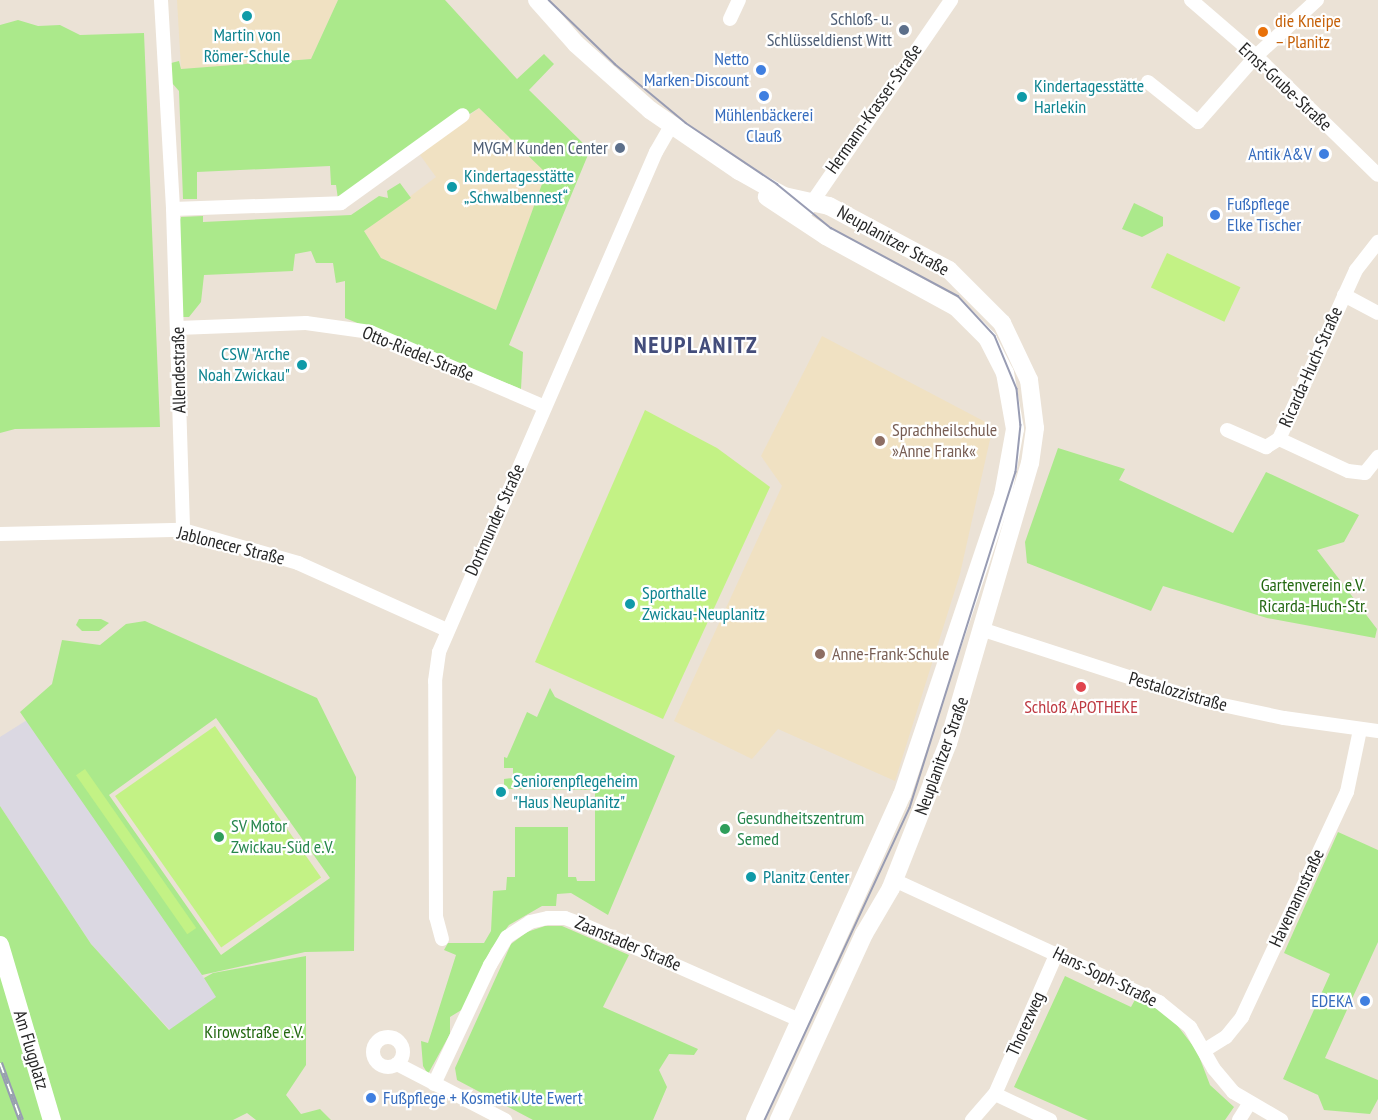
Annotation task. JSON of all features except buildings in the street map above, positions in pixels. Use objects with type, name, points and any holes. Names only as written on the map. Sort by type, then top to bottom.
[{"type":"street","name":"Allendestraße","points":[[161,0],[178,328],[183,530]]},
{"type":"street","name":"Neuplanitzer Straße","points":[[537,0],[576,44],[671,126],[739,171],[784,196],[829,206],[949,270],[1002,323],[1023,361],[1034,412],[1033,448],[984,630],[948,743],[894,879],[778,1120]]},
{"type":"street","points":[[730,19],[739,0]]},
{"type":"street","name":"Hermann-Krasser-Straße","points":[[800,220],[814,203],[821,186],[863,124],[951,0]]},
{"type":"street","name":"Ernst-Grube-Straße","points":[[1191,0],[1256,56],[1378,175]]},
{"type":"street","points":[[1148,82],[1198,122],[1256,56],[1317,0]]},
{"type":"street","points":[[173,209],[341,202],[463,115]]},
{"type":"street","name":"Dortmunder Straße","points":[[442,939],[436,917],[435,681],[447,630],[671,126]]},
{"type":"street","name":"Neuplanitzer Straße","points":[[739,171],[758,191],[800,220],[947,300],[987,339],[1005,373],[1014,424],[1013,454],[962,624],[954,637],[902,795],[872,869],[755,1120]]},
{"type":"street","name":"Ricarda-Huch-Straße","points":[[1227,430],[1266,447],[1279,439],[1356,270],[1378,242]]},
{"type":"street","name":"Ricarda-Huch-Straße","points":[[1344,295],[1378,313]]},
{"type":"street","name":"Otto-Riedel-Straße","points":[[178,328],[306,323],[370,332],[545,407]]},
{"type":"street","name":"Ricarda-Huch-Straße","points":[[1279,439],[1348,471],[1365,473],[1378,457]]},
{"type":"street","name":"Jablonecer Straße","points":[[0,534],[183,530],[298,563],[447,630]]},
{"type":"street","points":[[962,624],[984,630]]},
{"type":"street","name":"Pestalozzistraße","points":[[984,630],[1199,700],[1360,730],[1378,731]]},
{"type":"street","name":"Havemannstraße","points":[[1205,1050],[1226,1037],[1242,1017],[1347,792],[1360,730]]},
{"type":"street","points":[[872,869],[894,879]]},
{"type":"street","name":"Hans-Soph-Straße","points":[[894,879],[1159,1002],[1190,1028],[1222,1079],[1248,1104],[1281,1120]]},
{"type":"street","name":"Zaanstader Straße","points":[[434,1084],[490,965],[507,937],[530,922],[548,918],[565,918],[584,925],[800,1020]]},
{"type":"street","name":"Am Flugplatz","points":[[0,945],[52,1120]]},
{"type":"street","name":"Thorezweg","points":[[970,1120],[995,1094],[1057,953]]},
{"type":"street","points":[[800,1020],[821,1029]]},
{"type":"street","points":[[397,1064],[505,1120]]},
{"type":"street","points":[[995,1094],[1050,1120]]},
{"type":"street","points":[[1239,1120],[1248,1104]]},
{"type":"shaded area","points":[[177,0],[338,0],[311,59],[181,69]]},
{"type":"shaded area","points":[[479,108],[546,173],[496,310],[381,258],[364,231],[436,177],[420,155]]},
{"type":"shaded area","name":"Anne-Frank-Schule","points":[[822,336],[993,426],[960,574],[895,781],[778,729],[752,759],[674,721],[782,486],[761,456]]},
{"type":"shaded area","points":[[27,720],[217,997],[170,1030],[91,944],[0,806],[0,737]]},
{"type":"green space","points":[[338,0],[445,0],[517,79],[544,54],[554,64],[529,90],[590,150],[509,345],[523,352],[521,389],[345,318],[345,281],[336,283],[333,263],[316,263],[311,251],[295,254],[293,271],[204,275],[201,302],[189,317],[182,317],[177,229],[181,217],[203,216],[203,222],[351,215],[379,196],[388,198],[387,191],[400,183],[411,198],[364,231],[381,258],[496,310],[546,173],[479,108],[338,199],[336,185],[331,185],[330,166],[197,172],[197,199],[183,199],[179,91],[172,83],[171,63],[179,61],[181,69],[311,59]]},
{"type":"green space","points":[[18,20],[38,26],[60,25],[80,35],[144,33],[160,427],[15,429],[0,433],[0,25]]},
{"type":"green space","points":[[1134,203],[1163,217],[1163,226],[1142,237],[1122,229]]},
{"type":"green space","points":[[1167,253],[1240,287],[1224,322],[1151,287]]},
{"type":"green space","points":[[645,410],[717,448],[770,487],[663,719],[535,662]]},
{"type":"green space","name":"Gartenverein e.V. Ricarda-Huch-Str.","points":[[1058,448],[1125,469],[1119,480],[1233,533],[1266,472],[1359,515],[1344,542],[1317,550],[1377,629],[1375,638],[1267,618],[1163,586],[1151,611],[1027,563],[1025,542]]},
{"type":"green space","points":[[79,619],[101,619],[109,623],[99,631],[82,631],[76,625]]},
{"type":"green space","points":[[145,621],[317,698],[356,777],[354,951],[305,952],[202,975],[20,712],[52,684],[62,640],[100,645],[126,624]],"holes":[[[216,718],[330,878],[221,955],[109,795]]]},
{"type":"green space","points":[[550,688],[555,697],[675,756],[608,915],[571,893],[557,894],[556,906],[542,906],[509,925],[491,949],[463,1009],[450,1017],[450,1034],[428,1074],[423,1066],[421,1041],[428,1043],[456,955],[444,950],[448,943],[484,943],[491,931],[493,891],[506,890],[507,877],[515,877],[515,827],[568,827],[568,877],[576,877],[577,881],[595,881],[595,790],[504,789],[504,779],[513,778],[513,768],[504,768],[504,757],[507,758],[527,712],[537,717]]},
{"type":"green space","name":"SV Motor Zwickau-Süd e.V.","points":[[215,726],[321,878],[221,948],[115,796]]},
{"type":"green space","points":[[85,769],[196,928],[187,934],[76,775]]},
{"type":"green space","name":"Kirowstraße e.V.","points":[[0,806],[91,944],[169,1030],[216,997],[204,978],[213,973],[306,956],[306,1065],[286,1095],[301,1114],[320,1109],[331,1120],[256,1120],[247,1113],[233,1120],[0,1120]]},
{"type":"green space","points":[[1338,832],[1378,850],[1378,942],[1325,1058],[1378,1080],[1378,1099],[1370,1114],[1324,1110],[1318,1095],[1283,1079],[1330,974],[1284,953]]},
{"type":"green space","points":[[545,926],[562,926],[629,955],[603,1007],[698,1049],[694,1055],[669,1054],[659,1070],[667,1087],[653,1120],[533,1120],[457,1080],[455,1068],[511,944],[527,932]]},
{"type":"green space","points":[[1065,976],[1131,1007],[1137,996],[1170,1016],[1197,1051],[1210,1085],[1234,1107],[1225,1120],[1088,1120],[1014,1087]]},
{"type":"tram line","points":[[549,0],[615,64],[686,123],[777,184],[831,228],[958,296],[995,336],[1017,389],[1021,425],[1016,472],[910,808],[765,1120]]},
{"type":"railway","points":[[0,1063],[21,1120]]},
{"type":"place","name":"Martin von Römer-Schule","points":[[247,16]]},
{"type":"place","name":"Schloß- u. Schlüsseldienst Witt","points":[[904,30]]},
{"type":"place","name":"die Kneipe – Planitz","points":[[1263,32]]},
{"type":"place","name":"Netto Marken-Discount","points":[[761,70]]},
{"type":"place","name":"Mühlenbäckerei Clauß","points":[[764,96]]},
{"type":"place","name":"Kindertagesstätte Harlekin","points":[[1022,97]]},
{"type":"place","name":"MVGM Kunden Center","points":[[620,148]]},
{"type":"place","name":"Antik A&V","points":[[1324,154]]},
{"type":"place","name":"Kindertagesstätte „Schwalbennest“","points":[[452,187]]},
{"type":"place","name":"Fußpflege Elke Tischer","points":[[1215,215]]},
{"type":"place","name":"CSW \"Arche Noah Zwickau\"","points":[[302,365]]},
{"type":"place","name":"Sprachheilschule »Anne Frank«","points":[[880,441]]},
{"type":"place","name":"Sporthalle Zwickau-Neuplanitz","points":[[630,604]]},
{"type":"place","name":"Anne-Frank-Schule","points":[[820,654]]},
{"type":"place","name":"Schloß APOTHEKE","points":[[1081,687]]},
{"type":"place","name":"Seniorenpflegeheim \"Haus Neuplanitz\"","points":[[501,792]]},
{"type":"place","name":"Gesundheitszentrum Semed","points":[[725,829]]},
{"type":"place","name":"SV Motor Zwickau-Süd e.V.","points":[[219,837]]},
{"type":"place","name":"Planitz Center","points":[[751,877]]},
{"type":"place","name":"EDEKA","points":[[1365,1001]]},
{"type":"place","name":"Fußpflege + Kosmetik Ute Ewert","points":[[371,1098]]},
{"type":"district","name":"NEUPLANITZ","points":[[696,345]]}]
